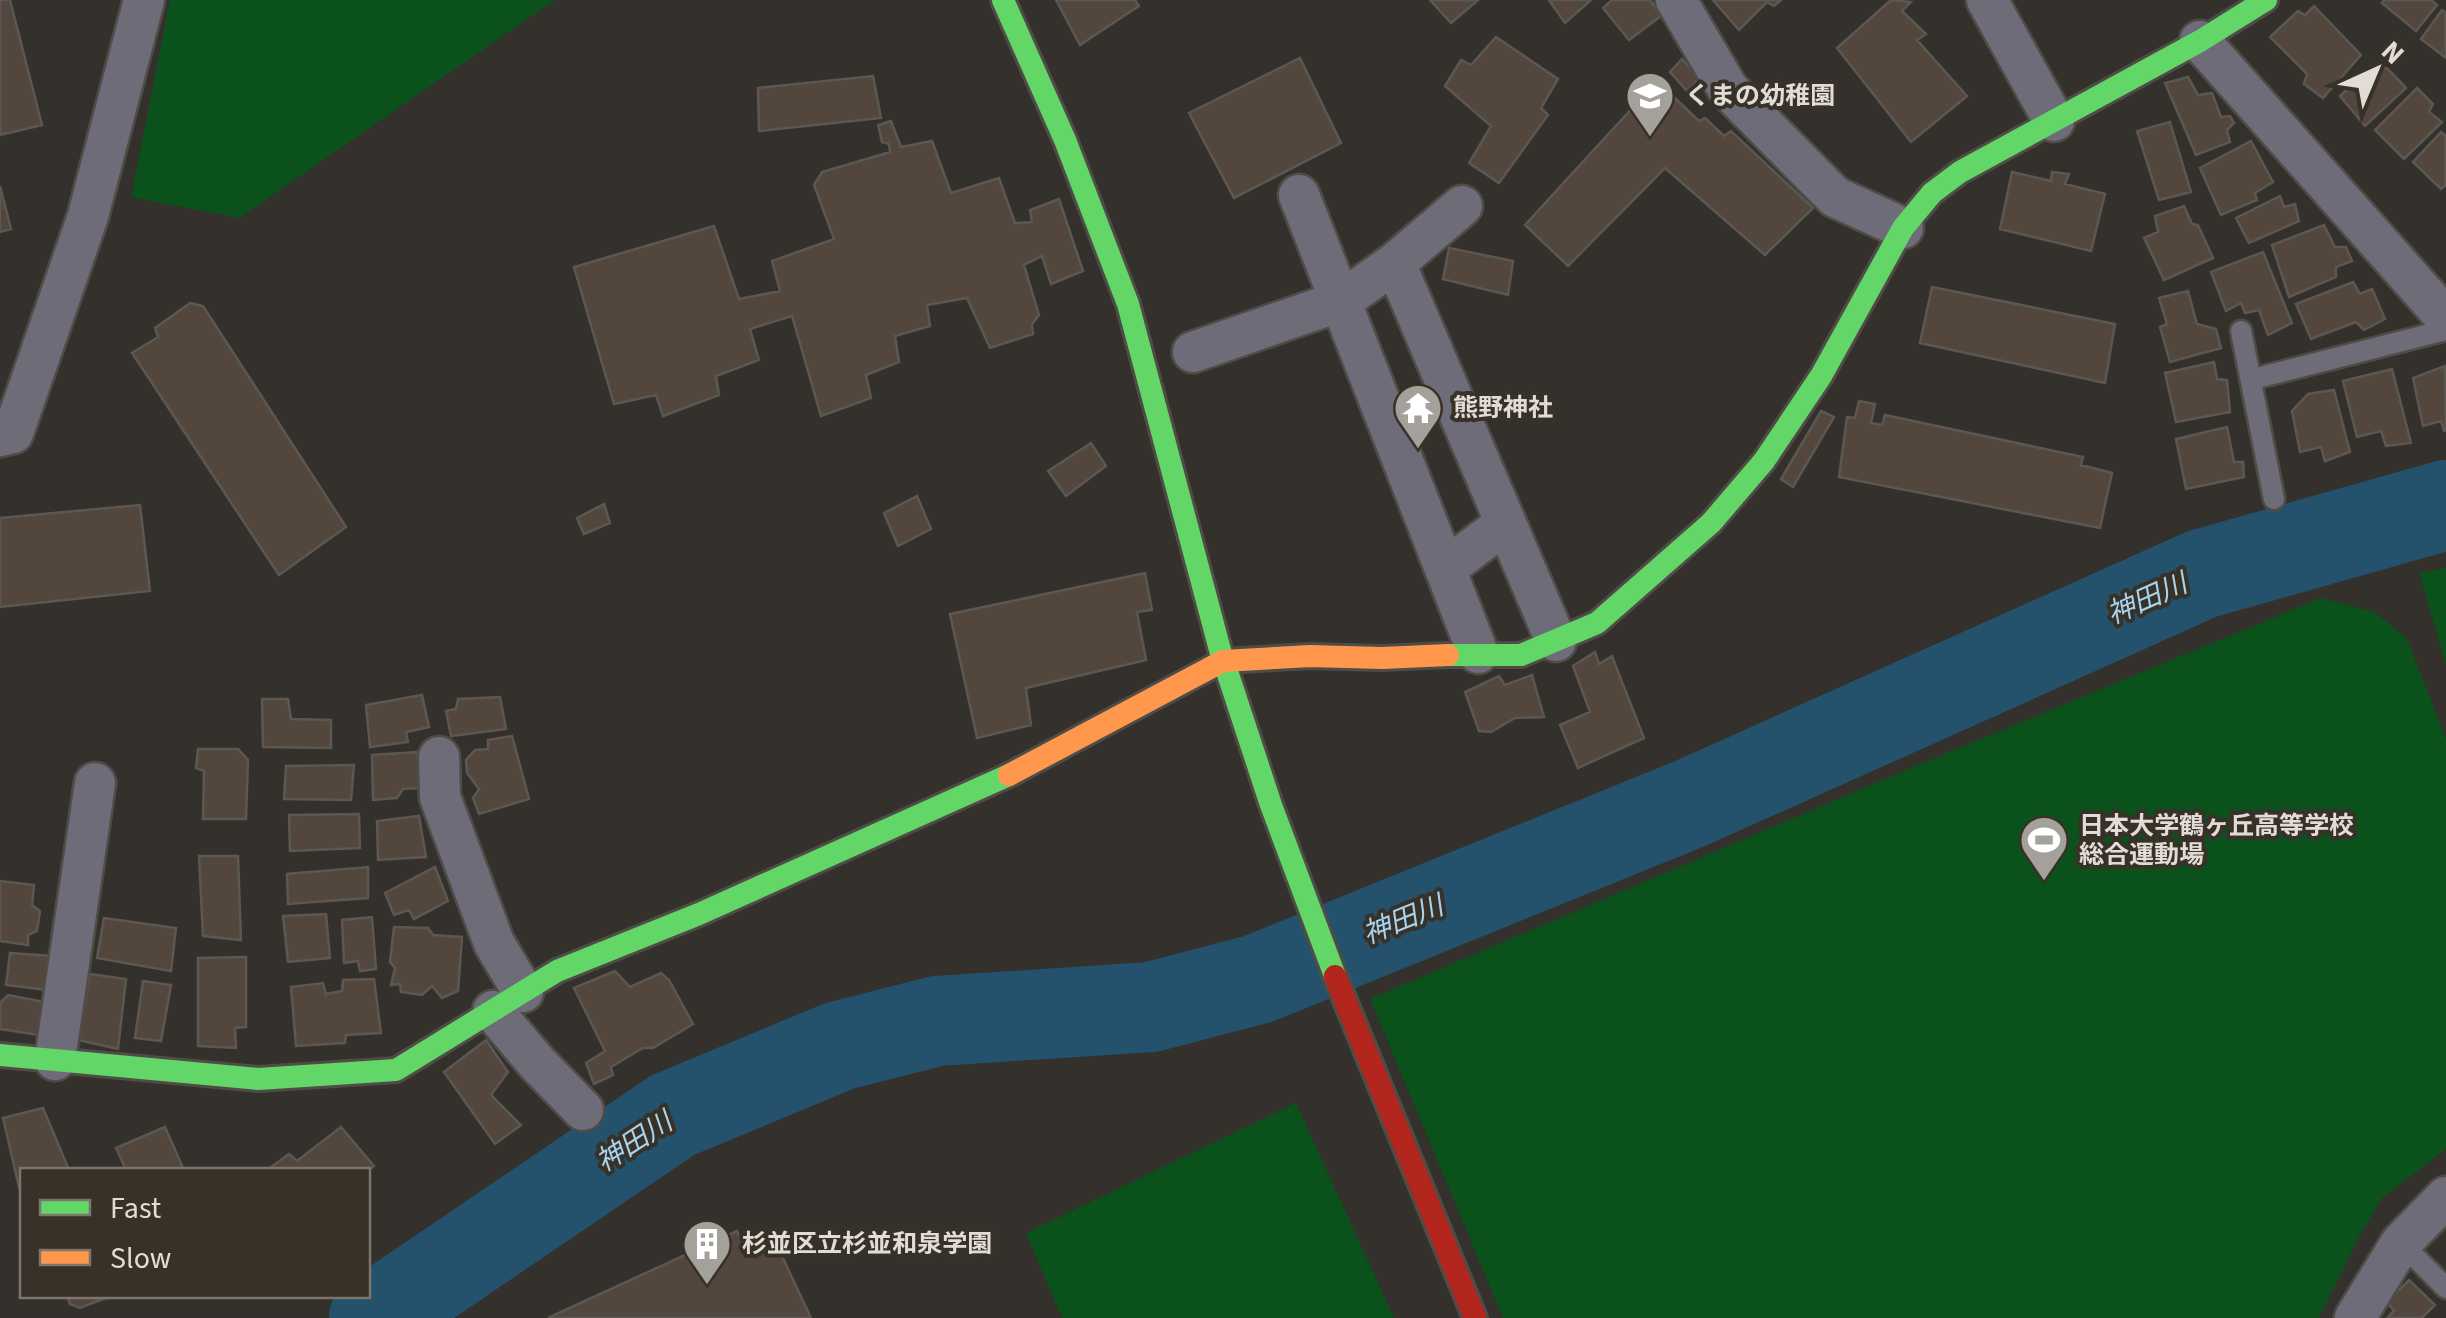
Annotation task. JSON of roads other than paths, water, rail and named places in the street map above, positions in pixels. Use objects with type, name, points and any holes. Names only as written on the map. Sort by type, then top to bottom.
[{"type":"street","points":[[0,436],[13,432],[88,216],[144,0]]},
{"type":"street","points":[[1003,0],[1066,140],[1128,304],[1223,661],[1316,924],[1475,1318]]},
{"type":"street","points":[[1676,0],[1728,89],[1835,197],[1903,228]]},
{"type":"street","points":[[1987,0],[2054,121]]},
{"type":"street","points":[[0,1054],[258,1080],[396,1070],[558,971],[699,914],[989,785],[1223,661],[1478,653],[1521,656],[1598,622],[1711,523],[1764,461],[1821,376],[1903,228],[1932,192],[1960,172],[2200,41],[2266,0]]},
{"type":"street","points":[[2200,41],[2446,318]]},
{"type":"street","points":[[1299,195],[1478,653]]},
{"type":"street","points":[[1193,352],[1340,300],[1396,263],[1462,206]]},
{"type":"street","points":[[1396,263],[1556,641]]},
{"type":"street","points":[[1445,569],[1506,523]]},
{"type":"street","points":[[439,757],[440,797],[494,943],[508,1001],[536,1063],[583,1110]]},
{"type":"street","points":[[55,1060],[95,783]]},
{"type":"street","points":[[2355,1318],[2401,1243],[2446,1197]]},
{"type":"lane","points":[[2253,379],[2446,330]]},
{"type":"lane","points":[[2241,331],[2274,499]]},
{"type":"lane","points":[[2401,1243],[2446,1288]]},
{"type":"waterway","name":"神田川","points":[[374,1318],[673,1115],[839,1046],[937,1021],[1151,1007],[1258,979],[1689,804],[2202,574],[2446,505]]},
{"type":"place","name":"くまの幼稚園","points":[[1650,138]]},
{"type":"place","name":"熊野神社","points":[[1418,450]]},
{"type":"place","name":"日本大学鶴ヶ丘高等学校 総合運動場","points":[[2044,882]]},
{"type":"place","name":"杉並区立杉並和泉学園","points":[[707,1286]]}]
